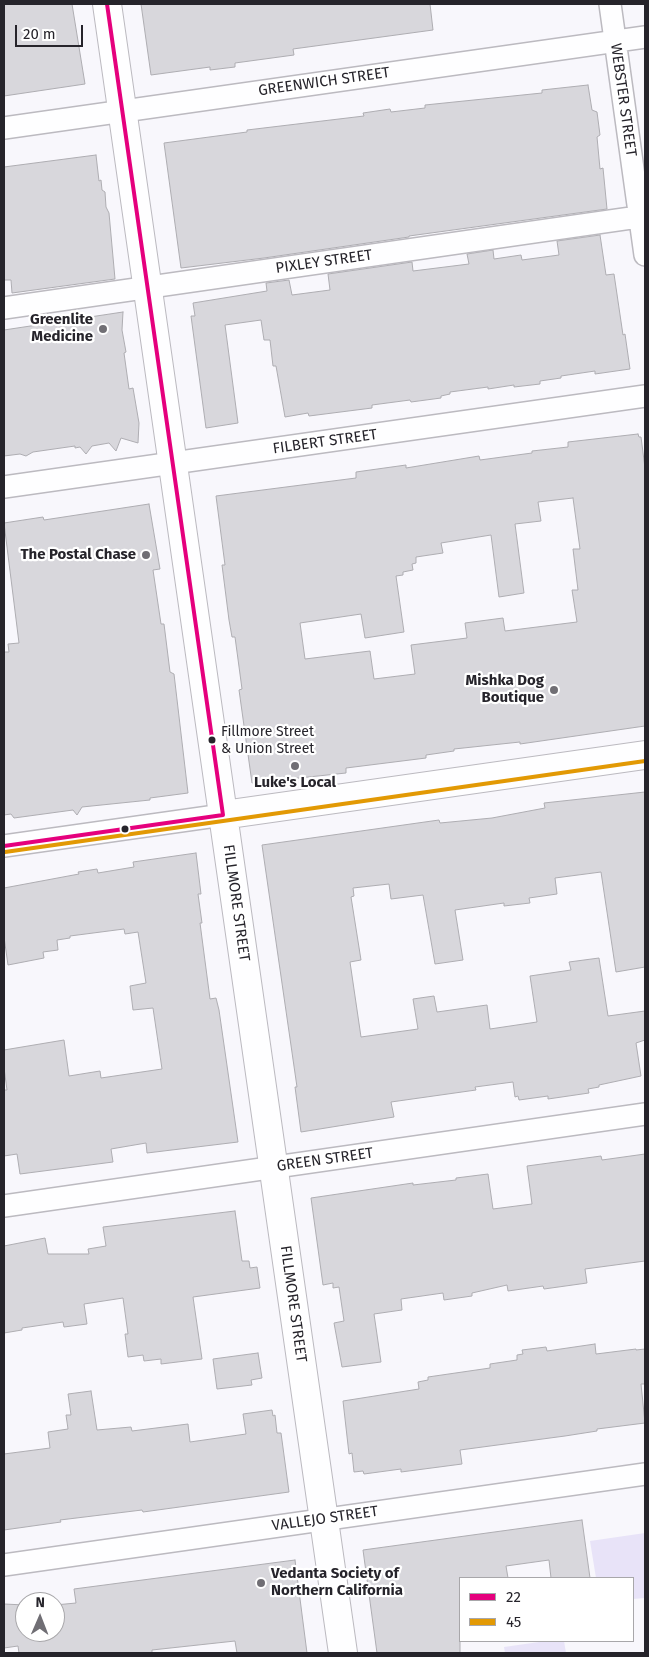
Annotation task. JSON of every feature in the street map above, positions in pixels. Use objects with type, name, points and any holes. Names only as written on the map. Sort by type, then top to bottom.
[{"type":"street","name":"FILLMORE STREET","points":[[107,4],[343,1653]]},
{"type":"street","name":"WEBSTER STREET","points":[[610,4],[643,217],[645,255]]},
{"type":"street","name":"GREENWICH STREET","points":[[4,128],[645,37]]},
{"type":"street","name":"PIXLEY STREET","points":[[4,308],[643,217]]},
{"type":"street","name":"FILBERT STREET","points":[[4,488],[645,396]]},
{"type":"street","points":[[4,846],[645,755]]},
{"type":"street","name":"GREEN STREET","points":[[4,1206],[645,1114]]},
{"type":"street","name":"VALLEJO STREET","points":[[4,1565],[645,1474]]},
{"type":"shaded area","points":[[645,1533],[645,1598],[634,1599],[634,1577],[596,1577],[590,1541]]},
{"type":"shaded area","points":[[539,1642],[564,1642],[566,1653],[505,1653],[504,1647]]},
{"type":"building","points":[[4,4],[72,4],[85,84],[4,96]]},
{"type":"building","points":[[141,4],[430,4],[433,30],[293,49],[294,55],[235,63],[235,67],[210,70],[210,67],[151,75]]},
{"type":"building","points":[[588,85],[592,110],[597,112],[600,135],[597,137],[600,169],[603,168],[607,209],[181,268],[164,143],[247,132],[247,130],[364,116],[363,113],[390,109],[391,112],[425,108],[425,105],[542,93],[542,90]]},
{"type":"building","points":[[96,155],[99,181],[101,180],[102,190],[105,192],[106,207],[109,213],[115,279],[12,293],[11,280],[4,280],[4,167]]},
{"type":"building","points":[[600,235],[606,275],[614,274],[630,369],[595,374],[595,371],[561,376],[561,378],[540,381],[540,384],[488,389],[488,387],[450,392],[450,394],[441,396],[441,398],[372,405],[372,408],[309,416],[308,413],[285,417],[276,366],[273,366],[270,340],[264,340],[261,320],[225,325],[238,423],[206,428],[191,316],[195,316],[193,303],[267,291],[266,283],[289,280],[292,295],[330,290],[328,274],[412,262],[413,271],[469,264],[467,254],[493,250],[494,259],[521,255],[522,260],[559,255],[557,241]]},
{"type":"building","points":[[123,312],[122,330],[126,352],[124,353],[129,389],[133,388],[139,423],[138,443],[121,438],[116,451],[109,443],[92,446],[86,454],[80,447],[75,448],[75,446],[33,452],[26,456],[20,454],[4,456],[4,330]]},
{"type":"building","points":[[638,434],[641,437],[645,468],[645,726],[520,744],[520,742],[454,749],[454,751],[426,755],[426,758],[346,768],[346,773],[252,783],[239,690],[242,689],[235,637],[232,637],[222,565],[225,565],[216,496],[356,478],[356,472],[406,465],[406,468],[479,456],[480,460],[532,453],[532,451],[568,447],[568,442]],"holes":[[[573,498],[580,549],[573,549],[578,590],[572,590],[577,622],[505,631],[503,618],[465,623],[467,638],[411,645],[415,674],[374,679],[370,651],[305,659],[300,623],[361,614],[365,638],[404,632],[396,576],[413,570],[412,564],[416,563],[416,557],[443,553],[441,543],[491,535],[499,597],[524,593],[515,524],[541,521],[538,502]]]},
{"type":"building","points":[[149,504],[160,569],[153,570],[161,624],[164,624],[170,672],[174,674],[188,793],[150,798],[150,800],[82,807],[77,815],[73,810],[14,818],[11,814],[4,815],[4,652],[9,652],[8,644],[19,643],[4,523],[43,517],[44,520]]},
{"type":"building","points":[[645,792],[645,967],[616,972],[601,872],[555,878],[557,894],[529,898],[530,903],[504,906],[504,903],[455,910],[463,960],[435,964],[423,895],[391,899],[389,884],[353,888],[354,896],[351,897],[361,960],[350,962],[361,1037],[418,1029],[413,999],[434,996],[437,1012],[487,1005],[490,1029],[537,1022],[530,976],[571,970],[569,962],[599,958],[608,1016],[645,1011],[645,1040],[636,1043],[641,1076],[599,1085],[599,1087],[588,1089],[589,1093],[548,1099],[548,1096],[519,1100],[518,1096],[515,1097],[513,1082],[475,1087],[476,1090],[391,1102],[394,1117],[301,1132],[295,1087],[297,1087],[262,845],[439,820],[440,823],[492,818],[545,808],[544,803]]},
{"type":"building","points":[[196,853],[201,894],[198,894],[202,923],[200,923],[210,999],[216,998],[219,1010],[238,1142],[147,1153],[146,1143],[111,1149],[113,1162],[20,1174],[17,1154],[4,1156],[4,1090],[7,1090],[4,1050],[64,1040],[69,1076],[100,1071],[101,1078],[162,1069],[153,1008],[133,1010],[130,986],[146,983],[138,932],[125,934],[124,929],[70,936],[70,938],[57,940],[58,950],[43,952],[44,958],[8,965],[4,937],[4,888],[79,874],[78,872],[97,869],[98,873],[134,867],[133,862]]},
{"type":"building","points":[[645,1154],[645,1261],[585,1269],[587,1283],[544,1289],[543,1286],[508,1291],[507,1285],[472,1293],[472,1296],[444,1300],[443,1293],[401,1299],[402,1310],[374,1314],[381,1362],[342,1367],[334,1323],[344,1321],[339,1287],[333,1288],[333,1283],[323,1285],[311,1198],[413,1183],[413,1185],[456,1180],[456,1178],[488,1174],[493,1209],[532,1204],[527,1166],[601,1156],[602,1160]]},
{"type":"building","points":[[235,1211],[242,1261],[249,1261],[250,1268],[257,1267],[260,1288],[193,1297],[202,1359],[161,1364],[161,1359],[144,1361],[143,1355],[128,1357],[125,1334],[128,1334],[123,1298],[84,1304],[87,1324],[64,1327],[63,1322],[22,1328],[22,1330],[4,1333],[4,1246],[45,1238],[48,1254],[89,1254],[88,1249],[106,1246],[103,1227]]},
{"type":"building","points":[[595,1344],[596,1354],[645,1349],[645,1384],[641,1384],[645,1423],[460,1450],[462,1464],[401,1472],[401,1469],[364,1474],[363,1471],[354,1472],[352,1453],[349,1454],[343,1401],[419,1389],[418,1382],[428,1380],[428,1377],[490,1368],[490,1364],[517,1360],[517,1355],[523,1354],[522,1350],[546,1347],[547,1351]]},
{"type":"building","points":[[258,1353],[262,1378],[251,1380],[252,1385],[217,1389],[213,1359]]},
{"type":"building","points":[[91,1391],[97,1430],[131,1427],[132,1431],[188,1424],[190,1442],[246,1434],[243,1414],[272,1410],[273,1416],[275,1415],[277,1433],[281,1433],[289,1492],[143,1512],[142,1510],[60,1520],[61,1522],[4,1530],[4,1454],[50,1448],[48,1432],[68,1429],[66,1415],[71,1415],[68,1394]]},
{"type":"building","points":[[582,1520],[590,1577],[551,1577],[549,1560],[506,1566],[508,1577],[459,1577],[460,1653],[377,1653],[363,1550]]},
{"type":"building","points":[[295,1560],[307,1653],[237,1653],[235,1641],[152,1650],[152,1653],[19,1653],[18,1646],[4,1648],[4,1604],[15,1605],[15,1642],[65,1642],[65,1604],[76,1603],[74,1589]]},
{"type":"transit line","name":"22","points":[[107,4],[223,815]]},
{"type":"transit line","name":"45","points":[[5,852],[645,761]]},
{"type":"transit line","name":"22","points":[[4,846],[223,815]]},
{"type":"place","name":"Greenlite Medicine","points":[[103,329]]},
{"type":"place","name":"The Postal Chase","points":[[146,555]]},
{"type":"place","name":"Mishka Dog Boutique","points":[[554,690]]},
{"type":"place","name":"Fillmore Street & Union Street","points":[[212,740]]},
{"type":"place","name":"Luke's Local","points":[[295,766]]},
{"type":"place","name":"Vedanta Society of Northern California","points":[[261,1583]]}]
